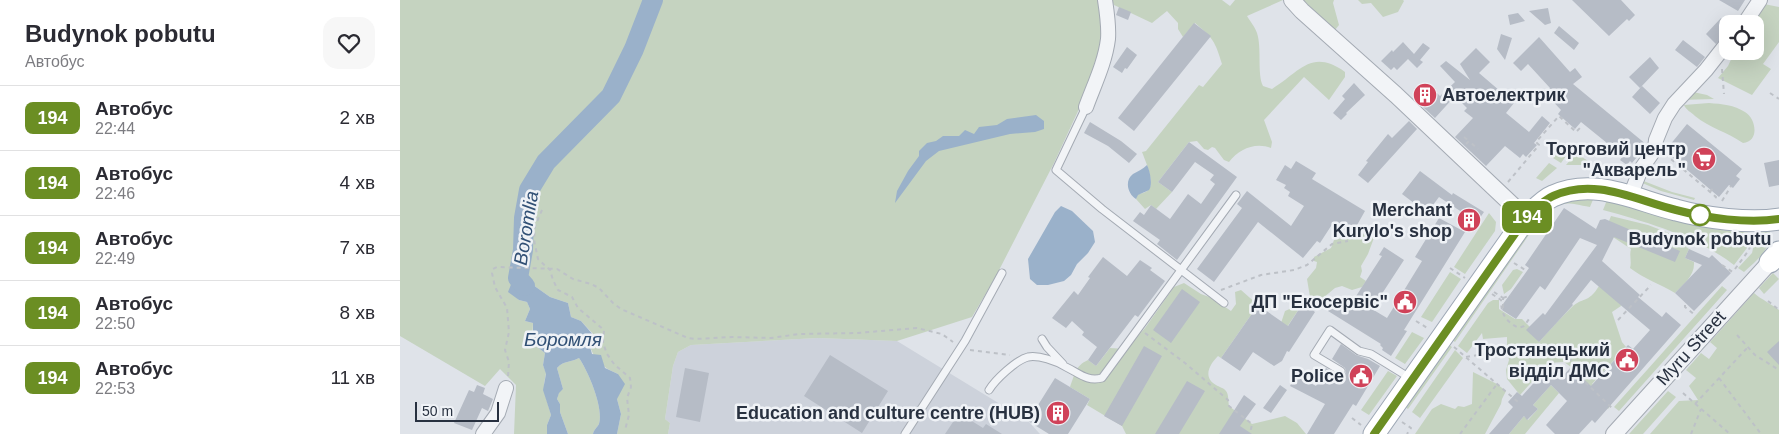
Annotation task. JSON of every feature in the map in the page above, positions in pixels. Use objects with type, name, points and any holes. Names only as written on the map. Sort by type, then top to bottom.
[{"type":"main road","points":[[1374,434],[1526,218],[1551,197],[1567,191],[1589,188],[1603,189],[1675,210],[1713,218],[1777,223]]},
{"type":"street","points":[[1086,107],[1104,60],[1108,40],[1106,0]]},
{"type":"street","points":[[1292,0],[1526,218]]},
{"type":"street","points":[[1750,15],[1760,0]]},
{"type":"street","points":[[1630,196],[1641,169],[1656,149],[1656,140],[1665,118],[1674,104],[1706,70],[1718,54]]},
{"type":"street","name":"Myru Street","points":[[1614,434],[1774,257]]},
{"type":"street","points":[[483,434],[498,413],[506,388]]},
{"type":"lane","points":[[1086,107],[1056,170],[1102,209],[1224,303]]},
{"type":"lane","points":[[989,390],[994,382],[1005,372],[1027,357],[1045,359],[1065,366],[1081,376],[1093,380],[1102,378],[1236,194]]},
{"type":"lane","points":[[905,434],[965,341],[1002,273]]},
{"type":"lane","points":[[1342,371],[1314,355],[1330,330],[1359,350],[1371,354],[1412,379]]},
{"type":"lane","points":[[1042,340],[1065,366]]},
{"type":"path","points":[[1718,54],[1723,72],[1724,94]]},
{"type":"path","points":[[1770,93],[1779,99]]},
{"type":"path","points":[[1505,185],[1539,144],[1536,142],[1559,116],[1576,132],[1580,128]]},
{"type":"path","points":[[1464,137],[1469,141]]},
{"type":"path","points":[[1664,154],[1716,197],[1714,200]]},
{"type":"path","points":[[1722,201],[1731,186]]},
{"type":"path","points":[[1710,192],[1714,187]]},
{"type":"path","points":[[542,210],[535,226],[534,240],[538,259],[550,270],[552,280],[558,290],[572,297],[578,308],[604,330],[603,343],[607,354],[614,364],[630,378],[631,387],[627,398],[629,415],[626,430]]},
{"type":"path","points":[[1735,268],[1749,250],[1752,232]]},
{"type":"path","points":[[1212,294],[1261,275],[1294,270],[1307,264],[1332,244],[1348,241]]},
{"type":"path","points":[[1514,263],[1527,271]]},
{"type":"path","points":[[1722,264],[1734,273]]},
{"type":"path","points":[[506,388],[509,362],[506,350],[509,332],[507,308],[495,287],[492,273],[493,269],[497,267],[557,269],[573,279],[598,288],[620,309],[688,338],[771,338],[799,334],[858,333],[917,328],[942,334],[956,344]]},
{"type":"path","points":[[1450,268],[1466,278]]},
{"type":"path","points":[[1618,320],[1651,285]]},
{"type":"path","points":[[1511,295],[1503,298],[1493,293],[1501,300],[1502,314],[1519,328],[1524,326],[1529,320]]},
{"type":"path","points":[[1503,298],[1503,308]]},
{"type":"path","points":[[1768,301],[1779,310]]},
{"type":"path","points":[[1685,305],[1695,315]]},
{"type":"path","points":[[1416,320],[1429,329]]},
{"type":"path","points":[[1138,328],[1185,363],[1228,400],[1228,406],[1252,424],[1250,434]]},
{"type":"path","points":[[1737,335],[1767,364],[1779,370]]},
{"type":"path","points":[[1466,357],[1549,345]]},
{"type":"path","points":[[1695,404],[1748,346]]},
{"type":"path","points":[[1454,347],[1518,402]]},
{"type":"path","points":[[964,349],[1027,357]]},
{"type":"path","points":[[1555,349],[1579,366],[1587,377],[1586,383],[1612,408]]},
{"type":"path","points":[[1719,378],[1761,434]]},
{"type":"path","points":[[1460,434],[1497,384]]},
{"type":"path","points":[[1683,393],[1730,434]]},
{"type":"path","points":[[1691,434],[1701,409]]},
{"type":"path","points":[[1402,422],[1411,428],[1407,434]]},
{"type":"shaded area","points":[[818,338],[897,341],[1028,421],[1040,434],[668,434],[670,423],[665,419],[673,366],[678,352],[691,345]]},
{"type":"green space","points":[[400,0],[1101,0],[1103,40],[1085,96],[1054,163],[995,278],[972,317],[897,341],[818,338],[691,345],[678,352],[673,366],[665,419],[670,423],[668,434],[617,434],[621,414],[617,399],[618,374],[603,366],[596,358],[589,343],[595,336],[581,321],[571,317],[568,303],[550,297],[526,280],[520,262],[514,279],[515,296],[519,300],[527,302],[530,309],[525,321],[533,323],[532,343],[545,353],[543,365],[546,373],[544,384],[551,415],[547,425],[547,434],[514,434],[516,385],[500,369],[485,386],[400,336]]},
{"type":"green space","points":[[1112,0],[1222,0],[1230,6],[1235,0],[1283,0],[1247,16],[1257,33],[1260,75],[1263,86],[1272,89],[1298,70],[1314,62],[1333,65],[1345,72],[1345,77],[1329,100],[1304,77],[1264,120],[1272,142],[1271,148],[1253,146],[1242,150],[1229,162],[1224,160],[1215,148],[1212,147],[1208,150],[1204,149],[1197,141],[1189,142],[1158,182],[1172,192],[1156,209],[1151,205],[1145,209],[1136,199],[1137,195],[1147,191],[1151,183],[1142,152],[1146,151],[1199,85],[1203,87],[1222,64],[1213,40],[1195,23],[1183,37],[1178,29],[1178,23],[1167,11],[1152,23],[1114,5]]},
{"type":"green space","points":[[1303,0],[1334,0],[1333,3],[1339,25],[1335,30]]},
{"type":"green space","points":[[1358,0],[1404,1],[1398,12],[1383,17],[1371,3],[1362,4]]},
{"type":"green space","points":[[1764,4],[1779,7],[1779,42],[1763,64],[1771,69],[1752,95],[1718,78],[1731,60],[1764,60],[1764,15],[1756,15]]},
{"type":"green space","points":[[1693,92],[1707,95],[1714,99],[1680,100]]},
{"type":"green space","points":[[1709,103],[1732,106],[1749,115],[1754,124],[1752,139],[1743,143],[1701,120],[1687,110],[1684,105]]},
{"type":"green space","points":[[1564,145],[1571,149],[1561,163],[1553,158]]},
{"type":"green space","points":[[1576,153],[1591,163],[1587,165],[1566,165]]},
{"type":"green space","points":[[1549,163],[1557,168],[1542,181],[1536,178]]},
{"type":"green space","points":[[1641,180],[1672,192],[1695,198],[1694,200],[1661,191],[1640,182]]},
{"type":"green space","points":[[1594,197],[1590,207],[1569,203],[1555,207],[1542,216],[1455,342],[1451,339],[1539,213],[1559,200]]},
{"type":"green space","points":[[1607,200],[1659,216],[1712,229],[1748,231],[1747,248],[1734,265],[1705,246],[1688,238],[1654,225],[1603,210]]},
{"type":"green space","points":[[1489,213],[1496,222],[1495,231],[1465,274],[1454,267]]},
{"type":"green space","points":[[1611,216],[1648,225],[1687,240],[1686,247],[1689,249],[1685,258],[1694,262],[1694,267],[1688,279],[1675,293],[1630,268],[1631,249],[1613,237],[1609,221]]},
{"type":"green space","points":[[1770,230],[1766,249],[1762,254],[1744,272],[1738,268],[1752,253],[1757,231]]},
{"type":"green space","points":[[1357,231],[1363,235],[1365,231],[1375,235],[1361,266],[1360,277],[1366,281],[1362,287],[1352,290],[1342,286],[1335,288],[1317,303],[1310,297],[1307,279],[1316,268],[1317,262],[1314,261],[1314,257],[1331,248],[1334,240],[1351,236]]},
{"type":"green space","points":[[1517,269],[1523,272],[1511,289],[1504,294],[1502,285],[1513,270]]},
{"type":"green space","points":[[1450,272],[1461,279],[1432,322],[1421,317]]},
{"type":"green space","points":[[1773,273],[1779,279],[1764,294],[1759,288]]},
{"type":"green space","points":[[1184,283],[1231,311],[1236,304],[1235,292],[1241,290],[1258,305],[1221,358],[1218,356],[1212,363],[1208,374],[1209,378],[1226,391],[1229,406],[1252,424],[1285,416],[1297,423],[1306,434],[1126,434],[1122,426],[1087,405],[1090,399],[1070,387],[1076,371],[1084,362],[1088,360],[1096,366],[1110,348],[1126,349],[1145,328],[1174,287]]},
{"type":"green space","points":[[1599,286],[1619,299],[1621,306],[1612,312],[1622,342],[1626,347],[1592,384],[1612,403],[1608,409],[1571,367],[1564,362],[1549,363],[1520,395],[1507,379],[1506,370],[1509,360],[1507,337],[1483,339],[1482,333],[1467,353],[1458,346],[1488,303],[1493,300],[1499,300],[1499,309],[1515,319],[1522,319],[1530,327],[1539,342],[1572,307],[1592,295]]},
{"type":"green space","points":[[1722,286],[1727,290],[1619,411],[1614,407]]},
{"type":"green space","points":[[1754,293],[1779,310],[1779,434],[1650,434],[1679,401],[1698,400],[1689,386],[1696,378],[1686,370],[1701,353],[1709,359],[1717,348],[1710,342]]},
{"type":"green space","points":[[1297,303],[1301,306],[1287,327],[1281,323],[1285,311]]},
{"type":"green space","points":[[1412,332],[1424,338],[1405,364],[1395,358]]},
{"type":"green space","points":[[1448,344],[1452,347],[1408,409],[1404,406]]},
{"type":"green space","points":[[1455,350],[1463,358],[1420,418],[1412,412]]},
{"type":"green space","points":[[579,358],[591,380],[599,409],[599,424],[593,434],[568,434],[557,399],[559,392],[563,389],[557,368],[562,364]]},
{"type":"green space","points":[[1388,371],[1397,376],[1369,415],[1361,410]]},
{"type":"green space","points":[[1473,372],[1497,384],[1506,391],[1485,434],[1415,434],[1432,409],[1441,404],[1455,409],[1458,406],[1464,407],[1472,404]]},
{"type":"green space","points":[[1551,385],[1559,393],[1525,434],[1509,434],[1524,416],[1528,420],[1538,409],[1533,405]]},
{"type":"green space","points":[[1668,391],[1676,397],[1643,434],[1629,434]]},
{"type":"water","points":[[1036,115],[1044,121],[1044,129],[1035,132],[1010,134],[939,151],[926,161],[895,203],[897,191],[919,156],[919,151],[927,143],[936,141],[943,136],[959,136],[965,130],[974,134],[979,127],[997,125],[1007,119]]},
{"type":"water","points":[[1147,165],[1151,185],[1149,190],[1138,195],[1136,199],[1129,191],[1129,180],[1133,174]]},
{"type":"water","points":[[1061,206],[1072,211],[1093,231],[1095,242],[1088,253],[1077,264],[1071,275],[1064,281],[1048,285],[1037,285],[1030,279],[1028,259],[1055,212]]},
{"type":"water","name":"Боромля","points":[[520,262],[526,280],[550,297],[568,303],[571,317],[581,321],[595,337],[589,343],[592,354],[601,355],[605,368],[618,374],[625,384],[617,399],[621,414],[617,434],[593,434],[599,424],[599,409],[591,380],[579,358],[562,364],[557,368],[563,389],[557,399],[568,434],[547,434],[547,425],[551,415],[543,390],[546,374],[543,365],[545,353],[532,343],[529,338],[533,331],[533,323],[525,321],[530,309],[527,302],[519,300],[508,292]]},
{"type":"building","points":[[1572,0],[1621,0],[1635,15],[1629,21],[1627,19],[1609,36]]},
{"type":"building","points":[[1719,0],[1745,0],[1738,11]]},
{"type":"building","points":[[1119,7],[1131,12],[1128,20],[1116,15]]},
{"type":"building","points":[[1548,8],[1551,23],[1545,25],[1529,11]]},
{"type":"building","points":[[1518,13],[1525,21],[1510,25],[1508,15]]},
{"type":"building","points":[[1719,20],[1719,41],[1716,44],[1706,34]]},
{"type":"building","points":[[1194,23],[1211,36],[1134,131],[1118,118]]},
{"type":"building","points":[[1559,26],[1579,43],[1574,50],[1554,33]]},
{"type":"building","points":[[1501,34],[1512,38],[1505,60],[1497,49]]},
{"type":"building","points":[[1539,37],[1570,72],[1575,68],[1582,77],[1573,84],[1647,145],[1632,163],[1630,161],[1627,165],[1620,160],[1623,156],[1581,122],[1575,129],[1558,114],[1561,110],[1545,93],[1550,88],[1528,64],[1521,71],[1513,63]]},
{"type":"building","points":[[1683,40],[1705,57],[1697,67],[1675,50]]},
{"type":"building","points":[[1403,42],[1414,54],[1423,43],[1430,48],[1420,60],[1423,62],[1417,68],[1408,59],[1397,70],[1394,67],[1391,70],[1381,61]]},
{"type":"building","points":[[1127,47],[1137,55],[1122,73],[1113,67]]},
{"type":"building","points":[[1476,48],[1490,62],[1479,73],[1514,103],[1506,113],[1529,132],[1542,116],[1550,123],[1534,143],[1537,145],[1526,157],[1523,154],[1520,158],[1505,146],[1486,166],[1455,137],[1473,118],[1464,111],[1467,108],[1455,96],[1435,118],[1414,99],[1428,84],[1440,96],[1455,82],[1440,66],[1446,61],[1470,80],[1460,64]]},
{"type":"building","points":[[1650,57],[1659,68],[1640,88],[1629,77]]},
{"type":"building","points":[[1354,83],[1365,95],[1341,120],[1333,113],[1345,99],[1342,96]]},
{"type":"building","points":[[1642,86],[1660,103],[1650,114],[1632,97]]},
{"type":"building","points":[[1409,121],[1417,129],[1368,183],[1358,175],[1368,162],[1366,161],[1388,134],[1392,138]]},
{"type":"building","points":[[1090,122],[1121,141],[1137,154],[1129,163],[1108,146],[1084,133]]},
{"type":"building","name":"Торговий центр \"Акварель\"","points":[[1687,124],[1742,169],[1736,176],[1740,179],[1733,188],[1729,185],[1719,197],[1665,151]]},
{"type":"building","points":[[1189,142],[1237,177],[1177,260],[1157,244],[1160,240],[1133,221],[1140,212],[1144,215],[1151,205],[1170,219],[1188,194],[1201,204],[1215,184],[1210,180],[1214,175],[1195,162],[1172,192],[1158,182]]},
{"type":"building","points":[[1779,160],[1779,185],[1769,187],[1764,163]]},
{"type":"building","points":[[1296,161],[1316,173],[1312,179],[1365,211],[1352,234],[1333,223],[1320,243],[1317,241],[1303,258],[1258,222],[1214,282],[1197,269],[1242,208],[1237,204],[1247,191],[1291,226],[1304,206],[1288,196],[1290,192],[1284,188],[1286,185],[1276,180],[1285,165],[1291,169]]},
{"type":"building","points":[[1420,171],[1452,195],[1453,193],[1484,212],[1477,222],[1439,197],[1427,213],[1402,194]]},
{"type":"building","points":[[1564,208],[1596,229],[1600,220],[1605,219],[1680,251],[1675,262],[1614,237],[1602,261],[1640,295],[1638,297],[1662,317],[1666,312],[1681,325],[1595,423],[1592,420],[1579,434],[1555,434],[1546,425],[1567,401],[1551,385],[1533,405],[1538,409],[1527,420],[1524,416],[1509,434],[1489,434],[1513,407],[1508,402],[1517,392],[1522,396],[1550,365],[1563,376],[1571,367],[1591,386],[1628,345],[1633,349],[1650,330],[1591,280],[1573,305],[1539,342],[1526,330],[1543,313],[1545,315],[1597,245],[1580,238],[1545,290],[1540,286],[1516,319],[1502,310],[1503,304],[1529,268],[1525,265]]},
{"type":"building","points":[[1439,218],[1465,232],[1404,330],[1407,331],[1391,356],[1382,350],[1381,344],[1328,311],[1336,299],[1349,307],[1382,256],[1379,255],[1384,247],[1404,260],[1372,309],[1387,318],[1422,261],[1415,257]]},
{"type":"building","points":[[1689,249],[1709,258],[1712,255],[1731,273],[1694,311],[1675,293],[1702,265],[1685,258]]},
{"type":"building","points":[[1103,257],[1127,276],[1140,260],[1152,268],[1150,270],[1165,281],[1138,317],[1135,315],[1096,366],[1088,360],[1097,347],[1082,335],[1084,332],[1072,321],[1066,328],[1052,318],[1074,291],[1078,295],[1090,278],[1088,277]]},
{"type":"building","points":[[1182,289],[1200,302],[1171,343],[1153,330]]},
{"type":"building","points":[[1303,303],[1315,312],[1282,361],[1274,366],[1253,352],[1240,371],[1221,358],[1258,305],[1288,326]]},
{"type":"building","points":[[1779,341],[1779,365],[1767,352]]},
{"type":"building","points":[[1341,344],[1356,355],[1380,366],[1356,406],[1353,404],[1334,434],[1307,434],[1325,404],[1290,386],[1296,375],[1316,386],[1326,368],[1339,376],[1344,375],[1346,372],[1345,368],[1332,359]]},
{"type":"building","points":[[1144,346],[1162,356],[1122,426],[1104,416]]},
{"type":"building","points":[[830,355],[888,391],[862,433],[804,396]]},
{"type":"building","points":[[685,368],[709,373],[700,422],[676,417]]},
{"type":"building","name":"Education and culture centre (HUB)","points":[[1055,378],[1090,399],[1068,434],[1049,434],[1028,421]]},
{"type":"building","points":[[1187,381],[1205,391],[1179,434],[1155,434]]},
{"type":"building","points":[[477,385],[485,388],[483,394],[493,399],[488,411],[482,408],[472,430],[454,423],[469,390],[474,392]]},
{"type":"building","points":[[1280,385],[1287,390],[1271,413],[1263,408]]},
{"type":"building","points":[[1244,395],[1256,404],[1240,426],[1252,434],[1219,434]]},
{"type":"building","points":[[959,413],[983,428],[986,424],[1002,434],[945,434]]},
{"type":"waterway","name":"Boromlia","points":[[525,286],[518,278],[529,190],[546,162],[611,96],[634,49],[653,0]]},
{"type":"bus line","name":"194","points":[[1374,434],[1526,218],[1551,197],[1567,191],[1589,188],[1603,189],[1675,210],[1713,218],[1759,221],[1779,219]]},
{"type":"place","name":"Автоелектрик","points":[[1425,95]]},
{"type":"place","name":"Торговий центр \"Акварель\"","points":[[1704,159]]},
{"type":"place","name":"Budynok pobutu","points":[[1700,215]]},
{"type":"place","name":"Merchant Kurylo's shop","points":[[1469,220]]},
{"type":"place","name":"ДП \"Екосервіс\"","points":[[1405,302]]},
{"type":"place","name":"Тростянецький відділ ДМС","points":[[1627,360]]},
{"type":"place","name":"Police","points":[[1361,376]]},
{"type":"place","name":"Education and culture centre (HUB)","points":[[1058,413]]}]
